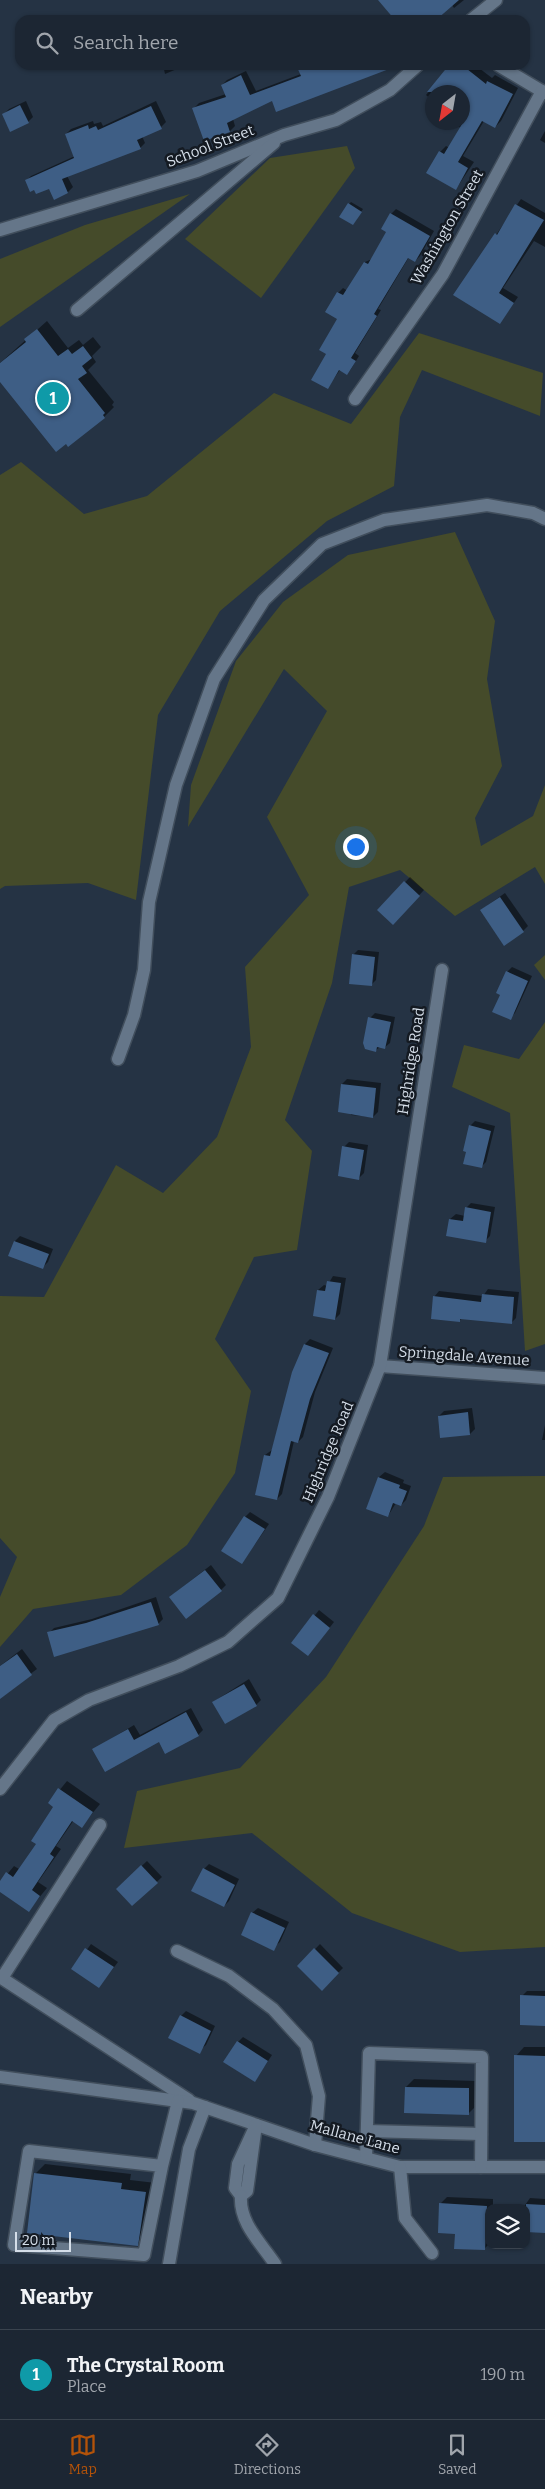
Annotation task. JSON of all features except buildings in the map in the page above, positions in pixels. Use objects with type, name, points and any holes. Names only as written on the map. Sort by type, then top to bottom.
[{"type":"street","points":[[477,15],[496,0]]},
{"type":"street","name":"School Street","points":[[0,230],[197,171],[284,135],[336,120],[390,90],[412,70]]},
{"type":"street","points":[[506,70],[543,92]]},
{"type":"street","name":"Washington Street","points":[[355,399],[443,274],[543,92]]},
{"type":"street","points":[[78,310],[284,135]]},
{"type":"street","points":[[118,1059],[134,1015],[144,970],[148,902],[176,785],[214,679],[264,600],[322,544],[384,520],[487,506],[533,513],[545,520]]},
{"type":"street","name":"Highridge Road","points":[[0,1789],[54,1720],[88,1700],[179,1666],[228,1642],[278,1598],[328,1497],[380,1366],[442,970]]},
{"type":"street","name":"Springdale Avenue","points":[[380,1366],[545,1378]]},
{"type":"street","points":[[1,1977],[100,1825]]},
{"type":"street","points":[[177,1950],[229,1976],[273,2008],[306,2045],[319,2096],[315,2145]]},
{"type":"street","name":"Mallane Lane","points":[[1,1977],[199,2105]]},
{"type":"street","points":[[366,2158],[369,2053],[482,2057],[481,2167]]},
{"type":"street","name":"Mallane Lane","points":[[0,2077],[199,2105],[315,2145],[400,2167],[545,2167]]},
{"type":"street","points":[[162,2166],[29,2151],[14,2245],[144,2255],[162,2166],[178,2101]]},
{"type":"street","points":[[169,2264],[189,2149],[199,2105]]},
{"type":"street","points":[[256,2124],[238,2164],[235,2188],[241,2196],[240,2207],[244,2219],[275,2264]]},
{"type":"street","points":[[367,2131],[481,2134]]},
{"type":"street","points":[[400,2167],[405,2218],[432,2253]]},
{"type":"green space","points":[[347,146],[355,168],[261,298],[185,239],[270,158]]},
{"type":"green space","points":[[190,194],[0,327],[0,259],[85,225]]},
{"type":"green space","points":[[419,333],[543,373],[540,416],[422,370],[400,417],[394,486],[327,521],[220,611],[158,715],[136,900],[88,883],[5,886],[0,889],[0,475],[21,462],[84,514],[147,496],[274,393],[351,424]]},
{"type":"green space","points":[[455,532],[495,621],[487,679],[502,766],[475,818],[481,846],[533,816],[545,785],[545,884],[535,867],[455,916],[400,870],[349,887],[332,983],[285,1120],[312,1151],[297,1250],[254,1257],[215,1339],[251,1391],[235,1473],[187,1545],[121,1595],[33,1609],[0,1647],[0,1597],[17,1557],[0,1538],[0,1296],[44,1297],[116,1165],[163,1193],[217,1137],[251,1047],[245,967],[309,895],[267,817],[327,711],[284,669],[188,827],[191,785],[236,661],[283,602],[348,555]]},
{"type":"green space","points":[[545,955],[545,980],[534,965]]},
{"type":"green space","points":[[545,1022],[545,1344],[525,1351],[510,1113],[452,1087],[464,1045],[519,1059]]},
{"type":"green space","points":[[545,1476],[545,1947],[460,1952],[352,1913],[252,1833],[124,1848],[137,1791],[240,1768],[326,1677],[424,1526],[443,1477]]},
{"type":"place","name":"The Crystal Room","points":[[53,398]]}]
